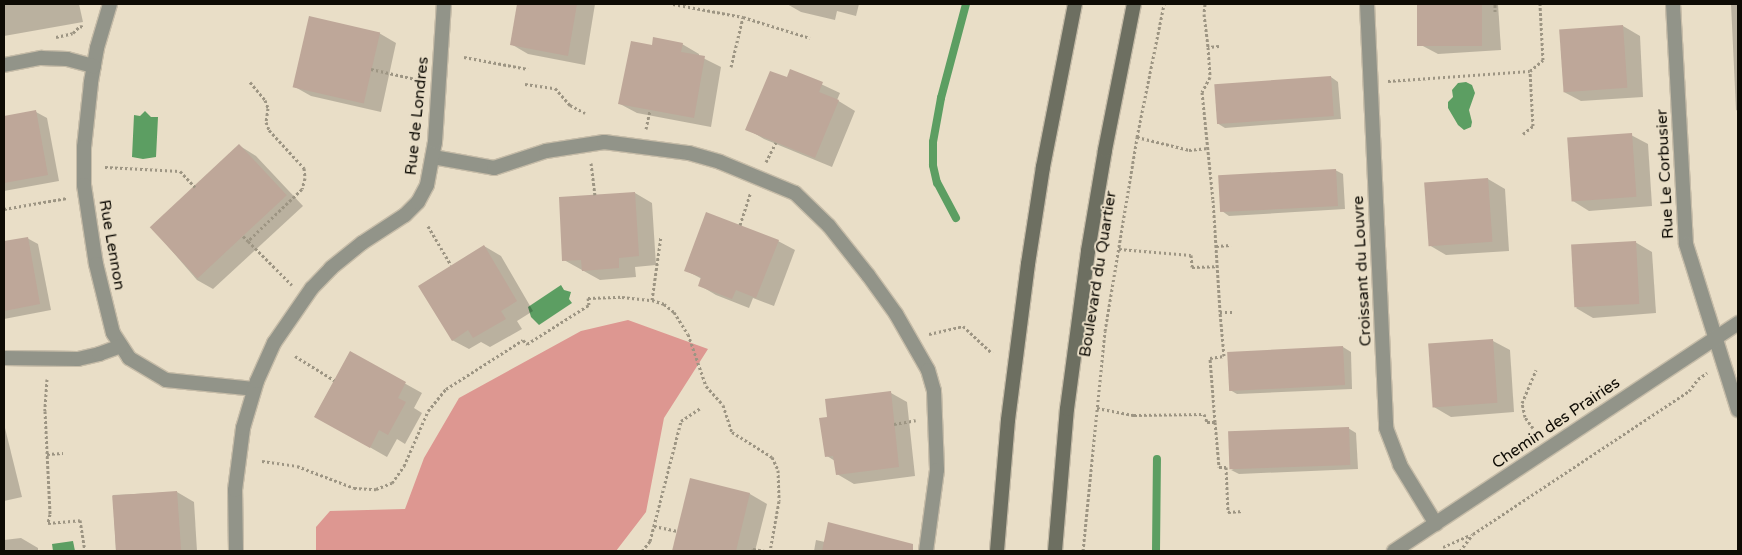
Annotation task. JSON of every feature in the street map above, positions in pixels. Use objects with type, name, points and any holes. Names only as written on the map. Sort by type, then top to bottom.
[{"type":"main road","points":[[997,551],[1008,420],[1032,236],[1075,4]]},
{"type":"main road","name":"Boulevard du Quartier","points":[[1055,551],[1067,409],[1087,260],[1104,150],[1134,4]]},
{"type":"street","name":"Rue Lennon","points":[[110,4],[94,66],[84,147],[86,197],[104,301],[113,333],[129,358],[166,380],[254,388]]},
{"type":"street","name":"Rue de Londres","points":[[236,551],[234,517],[238,462],[247,410],[254,388],[274,343],[307,295],[331,268],[362,243],[405,215],[418,202],[427,185],[433,157],[444,4]]},
{"type":"street","name":"Croissant du Louvre","points":[[1367,4],[1386,428],[1403,471],[1436,524]]},
{"type":"street","name":"Rue Le Corbusier","points":[[1673,4],[1683,224],[1690,261],[1717,338],[1738,410]]},
{"type":"street","points":[[4,64],[41,58],[67,59],[94,66]]},
{"type":"street","points":[[433,157],[494,168],[546,151],[604,142],[689,153],[795,192],[829,226],[868,274],[912,339],[928,370],[934,391],[937,470],[926,551]]},
{"type":"street","name":"Chemin des Prairies","points":[[1394,551],[1738,323]]},
{"type":"street","points":[[4,358],[78,359],[121,346]]},
{"type":"path","points":[[673,4],[743,17],[810,38]]},
{"type":"path","name":"Boulevard du Quartier","points":[[1083,551],[1105,331],[1137,138],[1164,4]]},
{"type":"path","points":[[1205,4],[1204,14],[1210,77],[1202,92],[1224,356],[1210,358],[1219,467],[1226,467],[1228,512],[1243,511]]},
{"type":"path","points":[[1495,4],[1495,12]]},
{"type":"path","points":[[1370,83],[1530,71],[1543,60],[1540,4]]},
{"type":"path","points":[[731,68],[743,17]]},
{"type":"path","points":[[1208,47],[1219,46]]},
{"type":"path","points":[[464,58],[528,69]]},
{"type":"path","points":[[372,69],[439,85]]},
{"type":"path","points":[[1523,134],[1533,126],[1530,71]]},
{"type":"path","points":[[248,241],[302,189],[305,178],[304,168],[269,130],[266,122],[268,108],[265,100],[250,82]]},
{"type":"path","points":[[525,84],[555,88],[570,105],[585,113]]},
{"type":"path","points":[[1137,138],[1189,150],[1208,148]]},
{"type":"path","points":[[589,144],[595,194]]},
{"type":"path","points":[[105,167],[180,171],[195,186]]},
{"type":"path","points":[[740,225],[755,177]]},
{"type":"path","points":[[4,209],[58,199],[86,197]]},
{"type":"path","points":[[428,226],[451,265]]},
{"type":"path","points":[[243,236],[290,284],[307,295]]},
{"type":"path","points":[[652,300],[660,236]]},
{"type":"path","points":[[1216,246],[1231,245]]},
{"type":"path","points":[[1119,248],[1191,255],[1192,267],[1217,266]]},
{"type":"path","points":[[262,461],[297,466],[354,488],[376,489],[392,483],[404,466],[428,411],[446,390],[523,340],[527,344],[589,305],[588,298],[622,297],[652,300],[664,304],[674,312],[688,334],[706,386],[723,405],[732,432],[772,457],[778,470],[779,501],[770,551]]},
{"type":"path","points":[[1220,312],[1234,312]]},
{"type":"path","points":[[912,339],[963,326],[992,353]]},
{"type":"path","points":[[295,356],[334,380]]},
{"type":"path","points":[[48,358],[45,411],[50,514],[48,523],[80,520],[85,551]]},
{"type":"path","points":[[1533,428],[1525,418],[1522,403],[1536,370]]},
{"type":"path","points":[[1443,547],[1473,534],[1689,391],[1698,379]]},
{"type":"path","points":[[642,551],[650,541],[681,421],[700,408]]},
{"type":"path","points":[[1097,408],[1134,414],[1204,414],[1207,422],[1215,422]]},
{"type":"path","points":[[47,454],[63,453]]},
{"type":"path","points":[[654,526],[677,531]]},
{"type":"path","points":[[1460,551],[1473,534]]},
{"type":"path","points":[[753,551],[753,548],[765,551]]},
{"type":"shaded area","points":[[1466,82],[1472,85],[1475,93],[1469,110],[1472,122],[1471,127],[1464,130],[1458,125],[1448,108],[1448,102],[1453,97],[1452,90],[1458,83]]},
{"type":"shaded area","points":[[145,111],[151,117],[158,117],[156,157],[143,159],[132,157],[134,115],[140,116]]},
{"type":"shaded area","points":[[561,285],[564,290],[571,292],[569,299],[572,303],[539,325],[531,317],[528,307]]},
{"type":"shaded area","points":[[628,320],[708,349],[664,418],[646,512],[616,551],[316,551],[316,527],[330,511],[405,509],[424,458],[459,398],[581,331]]},
{"type":"shaded area","points":[[73,541],[75,551],[53,551],[52,544]]},
{"type":"building","points":[[517,4],[577,4],[568,56],[510,45]]},
{"type":"building","points":[[1417,4],[1482,4],[1482,46],[1417,46]]},
{"type":"building","points":[[309,16],[380,32],[364,104],[293,87]]},
{"type":"building","points":[[1623,25],[1627,88],[1564,92],[1559,29]]},
{"type":"building","points":[[653,37],[683,43],[681,52],[705,56],[694,118],[618,104],[631,41],[652,45]]},
{"type":"building","points":[[790,69],[823,82],[819,92],[839,100],[815,158],[745,130],[770,71],[787,77]]},
{"type":"building","points":[[1331,76],[1334,116],[1217,124],[1214,84]]},
{"type":"building","points":[[36,110],[48,175],[4,183],[4,116]]},
{"type":"building","points":[[1632,133],[1636,197],[1572,201],[1567,138]]},
{"type":"building","points":[[239,144],[287,195],[198,278],[150,227]]},
{"type":"building","points":[[1336,169],[1338,206],[1220,212],[1218,175]]},
{"type":"building","points":[[1488,178],[1492,242],[1429,246],[1424,182]]},
{"type":"building","points":[[635,192],[639,256],[619,258],[619,268],[582,271],[581,260],[562,261],[559,197]]},
{"type":"building","points":[[706,212],[779,240],[756,298],[736,290],[732,299],[698,286],[701,277],[684,271]]},
{"type":"building","points":[[28,237],[40,304],[4,311],[4,241]]},
{"type":"building","points":[[1636,241],[1639,304],[1574,307],[1571,244]]},
{"type":"building","points":[[484,245],[517,301],[501,311],[506,319],[473,338],[468,330],[452,341],[418,286]]},
{"type":"building","points":[[1493,339],[1497,403],[1433,407],[1428,344]]},
{"type":"building","points":[[1343,346],[1345,385],[1229,391],[1227,352]]},
{"type":"building","points":[[350,351],[406,382],[398,398],[406,402],[388,435],[379,430],[370,448],[314,417]]},
{"type":"building","points":[[891,391],[899,467],[836,475],[833,456],[825,457],[819,418],[827,417],[825,399]]},
{"type":"building","points":[[1349,427],[1350,465],[1229,469],[1228,431]]},
{"type":"building","points":[[690,478],[750,493],[736,551],[672,551]]},
{"type":"building","points":[[177,491],[181,551],[116,551],[112,496]]},
{"type":"building","points":[[828,522],[913,544],[913,551],[822,551]]},
{"type":"waterway","points":[[956,218],[937,183],[933,165],[933,142],[941,98],[966,4]]},
{"type":"waterway","points":[[1156,551],[1157,459]]}]
